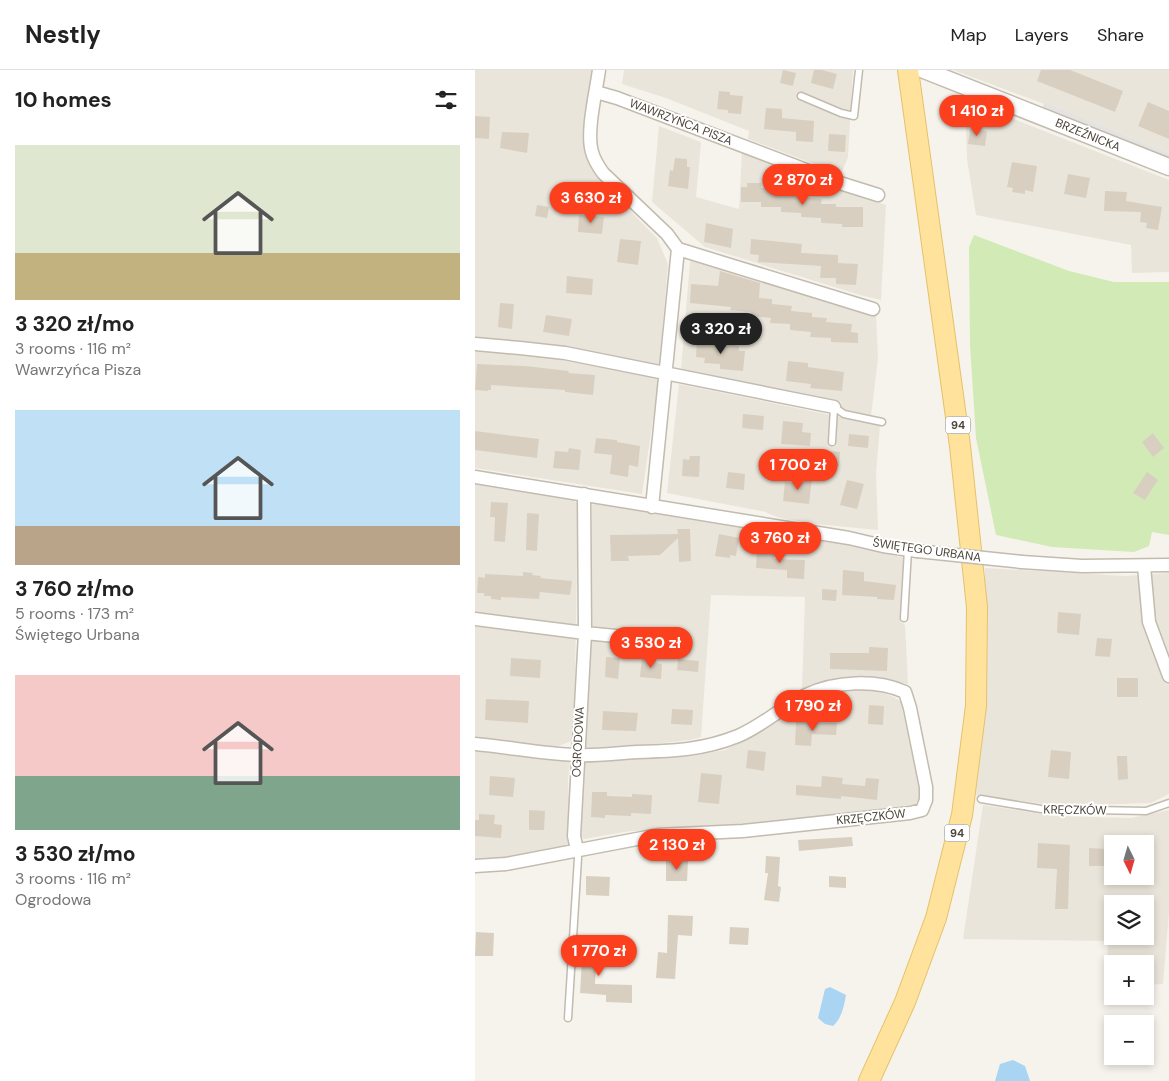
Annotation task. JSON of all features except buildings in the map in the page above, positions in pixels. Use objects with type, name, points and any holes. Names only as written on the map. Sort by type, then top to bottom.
[{"type":"main road","name":"94","points":[[869,1081],[905,1002],[936,918],[962,815],[976,706],[977,607],[960,446],[908,70]]},
{"type":"street","points":[[599,70],[590,135],[591,151],[596,163],[603,173],[667,234],[678,249],[873,309]]},
{"type":"street","name":"BRZEŹNICKA","points":[[924,70],[1169,167]]},
{"type":"street","name":"WAWRZYŃCA PISZA","points":[[596,92],[617,98],[843,184],[878,195]]},
{"type":"street","points":[[652,507],[678,249]]},
{"type":"street","points":[[475,344],[565,353],[834,407]]},
{"type":"street","name":"ŚWIĘTEGO URBANA","points":[[475,477],[849,538],[912,551],[1082,566],[1169,565]]},
{"type":"street","name":"OGRODOWA","points":[[577,850],[574,836],[585,633],[584,494]]},
{"type":"street","points":[[1144,566],[1149,622],[1169,676]]},
{"type":"street","points":[[475,619],[666,641]]},
{"type":"street","name":"KRZĘCZKÓW","points":[[475,866],[506,864],[658,835],[743,832],[910,813],[923,810],[926,800],[926,787],[905,692],[893,687],[872,684],[846,684],[821,689],[806,695],[753,729],[704,748],[577,756]]},
{"type":"street","points":[[475,744],[577,756]]},
{"type":"lane","points":[[801,96],[841,113],[854,116],[859,70]]},
{"type":"lane","points":[[834,407],[844,414],[881,422]]},
{"type":"lane","points":[[832,442],[834,407]]},
{"type":"lane","points":[[904,618],[912,551]]},
{"type":"lane","name":"KRĘCZKÓW","points":[[981,799],[1041,809],[1146,811],[1169,803]]},
{"type":"lane","points":[[568,1018],[577,850]]},
{"type":"shaded area","points":[[475,70],[593,70],[590,162],[636,217],[657,238],[668,264],[659,368],[475,342]]},
{"type":"shaded area","points":[[624,70],[853,70],[848,157],[841,174],[748,139],[749,131],[666,98],[622,84]]},
{"type":"shaded area","points":[[953,70],[1169,70],[1169,153],[1045,102],[1044,104]]},
{"type":"shaded area","points":[[965,100],[1169,180],[1169,272],[1132,273],[1131,245],[976,215],[967,159]]},
{"type":"shaded area","points":[[1045,102],[1169,153],[1169,160],[1042,108]]},
{"type":"shaded area","points":[[659,126],[701,142],[696,197],[739,209],[742,151],[886,205],[881,300],[705,247],[652,202]]},
{"type":"shaded area","points":[[694,259],[876,315],[878,358],[871,416],[840,409],[842,402],[681,369],[690,262]]},
{"type":"shaded area","points":[[475,349],[517,352],[659,378],[642,494],[475,468]]},
{"type":"shaded area","points":[[679,384],[880,425],[876,473],[878,530],[816,524],[780,518],[766,512],[667,493]]},
{"type":"shaded area","points":[[475,483],[569,496],[578,504],[574,735],[571,741],[554,748],[475,739]]},
{"type":"shaded area","points":[[601,502],[692,520],[841,543],[905,558],[901,622],[905,625],[908,684],[870,677],[836,681],[802,689],[805,597],[711,595],[701,737],[627,747],[584,749],[590,627],[592,505]]},
{"type":"shaded area","points":[[985,568],[1125,576],[1169,573],[1169,794],[1151,803],[1058,806],[976,795],[985,698]]},
{"type":"shaded area","points":[[845,689],[874,690],[894,697],[901,702],[921,798],[915,804],[759,826],[630,831],[584,839],[580,835],[584,759],[693,756],[725,750],[797,710],[818,694]]},
{"type":"shaded area","points":[[475,749],[570,761],[568,779],[570,840],[572,846],[510,858],[475,862]]},
{"type":"shaded area","points":[[983,805],[1055,816],[1131,818],[1169,810],[1169,912],[1163,984],[1154,984],[1154,955],[1107,955],[1108,945],[1154,945],[1154,895],[1104,895],[1104,941],[963,939]]},
{"type":"green space","points":[[974,235],[1069,271],[1114,282],[1169,282],[1169,535],[1152,532],[1149,546],[1134,552],[1052,547],[996,535],[976,438],[970,345],[969,247]]},
{"type":"water","points":[[830,987],[846,995],[841,1016],[833,1026],[825,1024],[818,1018],[825,989]]},
{"type":"water","points":[[1013,1060],[1025,1066],[1030,1081],[995,1081],[1000,1064]]}]
